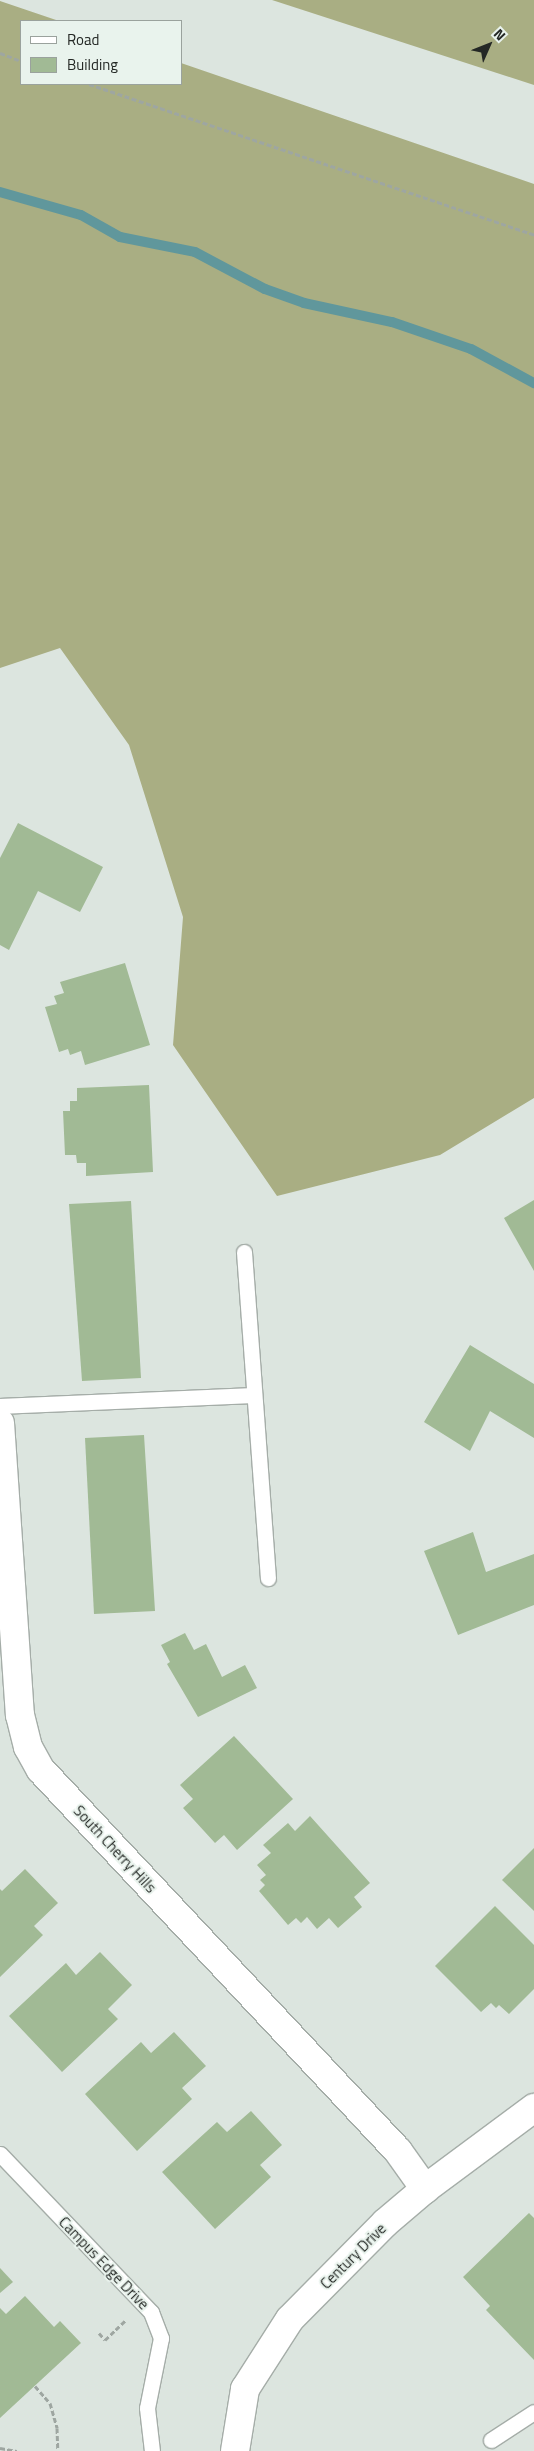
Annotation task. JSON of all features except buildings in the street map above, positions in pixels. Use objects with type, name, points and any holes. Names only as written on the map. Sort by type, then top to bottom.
[{"type":"street","name":"South Cherry Hills","points":[[0,1423],[20,1714],[28,1747],[41,1770],[398,2151],[425,2188]]},
{"type":"street","name":"Century Drive","points":[[235,2451],[245,2390],[290,2319],[385,2223],[425,2188],[534,2108]]},
{"type":"lane","points":[[244,1252],[252,1394],[268,1578]]},
{"type":"lane","points":[[0,1406],[252,1394]]},
{"type":"lane","name":"Campus Edge Drive","points":[[0,2154],[151,2312],[162,2338],[148,2408],[152,2451]]},
{"type":"lane","points":[[491,2440],[534,2412]]},
{"type":"path","points":[[0,54],[20,61]]},
{"type":"path","points":[[92,85],[534,235]]},
{"type":"path","points":[[99,2333],[105,2340],[129,2317]]},
{"type":"path","points":[[35,2386],[50,2404],[57,2428],[58,2451]]},
{"type":"path","points":[[0,2448],[17,2451]]},
{"type":"green space","points":[[272,0],[534,0],[534,85]]},
{"type":"green space","points":[[0,1],[56,20],[20,20],[20,85],[182,85],[182,63],[534,184],[534,1098],[440,1155],[277,1196],[173,1045],[183,917],[129,745],[60,648],[0,668]]},
{"type":"waterway","points":[[0,192],[81,215],[120,237],[195,252],[265,289],[304,303],[392,322],[471,349],[534,383]]}]
